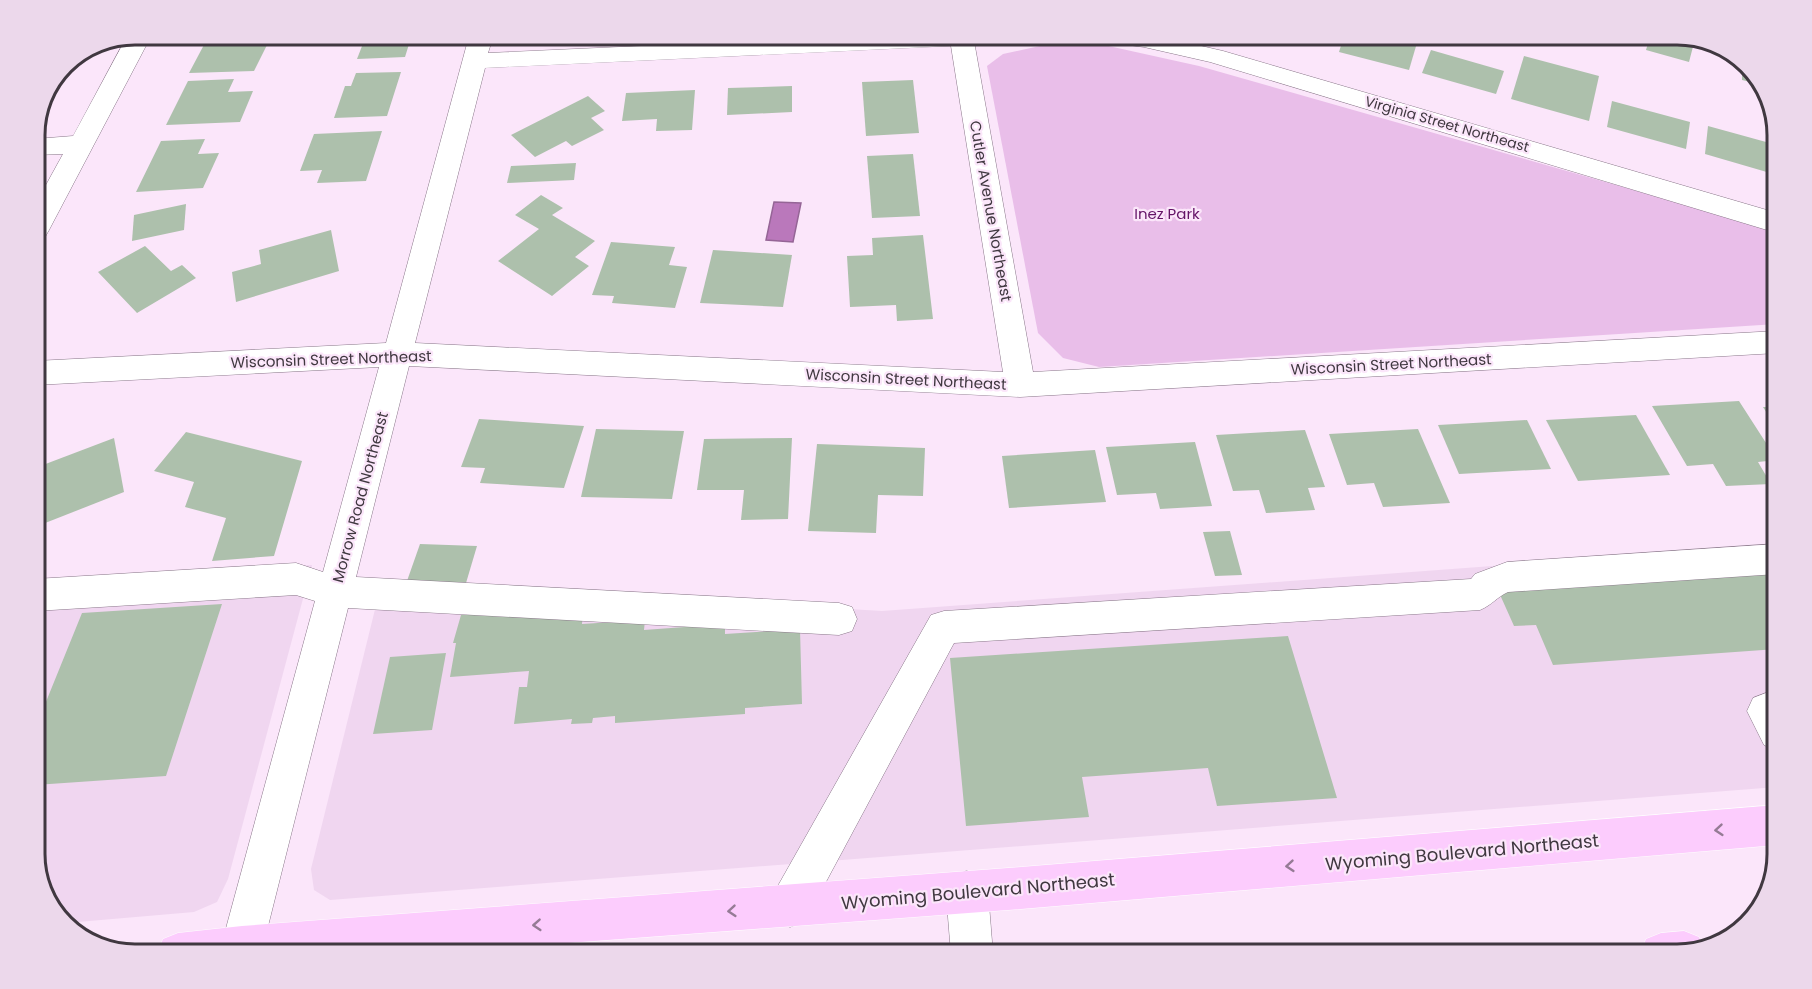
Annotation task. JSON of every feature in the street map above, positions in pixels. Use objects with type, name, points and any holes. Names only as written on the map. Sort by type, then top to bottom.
[{"type":"main road","name":"Wyoming Boulevard Northeast","points":[[425,944],[790,906],[1767,826]]},
{"type":"street","points":[[45,212],[134,45]]},
{"type":"street","points":[[478,51],[702,45]]},
{"type":"street","name":"Cutler Avenue Northeast","points":[[964,45],[1020,385]]},
{"type":"street","name":"Virginia Street Northeast","points":[[1166,45],[1215,56],[1767,220]]},
{"type":"street","name":"Morrow Road Northeast","points":[[243,944],[478,51]]},
{"type":"street","points":[[45,146],[82,144]]},
{"type":"street","name":"Wisconsin Street Northeast","points":[[45,372],[397,354],[1020,385],[1767,343]]},
{"type":"street","points":[[790,906],[944,627],[1480,594],[1487,585],[1507,577],[1767,560]]},
{"type":"street","points":[[45,594],[296,579],[336,592],[839,619]]},
{"type":"street","points":[[967,892],[971,944]]},
{"type":"shaded area","points":[[774,202],[801,203],[793,242],[766,240]]},
{"type":"shaded area","points":[[1767,546],[1767,788],[330,900],[314,890],[311,869],[382,581],[882,611]]},
{"type":"shaded area","points":[[312,565],[228,879],[217,902],[194,912],[76,922],[54,894],[45,860],[45,578]]},
{"type":"green space","name":"Inez Park","points":[[1044,45],[1104,45],[1199,66],[1767,228],[1767,325],[1099,367],[1063,358],[1038,333],[987,66],[1003,54]]},
{"type":"building","points":[[204,45],[267,45],[254,71],[189,73]]},
{"type":"building","points":[[362,45],[409,45],[405,57],[357,59]]},
{"type":"building","points":[[1341,45],[1416,45],[1409,70],[1339,52]]},
{"type":"building","points":[[1648,45],[1693,47],[1689,62],[1646,50]]},
{"type":"building","points":[[1431,50],[1504,71],[1496,94],[1422,73]]},
{"type":"building","points":[[1524,56],[1599,76],[1589,121],[1511,99]]},
{"type":"building","points":[[401,72],[387,116],[334,118],[345,86],[351,86],[356,73]]},
{"type":"building","points":[[1742,73],[1750,82],[1742,80]]},
{"type":"building","points":[[234,79],[228,92],[253,91],[240,122],[166,125],[188,81]]},
{"type":"building","points":[[913,80],[919,133],[866,136],[862,82]]},
{"type":"building","points":[[792,86],[792,112],[727,115],[728,88]]},
{"type":"building","points":[[695,90],[692,130],[656,131],[657,119],[622,121],[626,93]]},
{"type":"building","points":[[588,96],[605,111],[591,118],[604,130],[572,146],[566,141],[535,157],[511,135]]},
{"type":"building","points":[[1612,101],[1690,122],[1686,149],[1607,127]]},
{"type":"building","points":[[1708,126],[1767,142],[1767,172],[1705,154]]},
{"type":"building","points":[[382,131],[366,181],[317,183],[322,170],[300,171],[314,134]]},
{"type":"building","points":[[205,139],[198,154],[219,153],[203,188],[136,192],[161,141]]},
{"type":"building","points":[[913,154],[920,216],[872,218],[867,156]]},
{"type":"building","points":[[576,163],[574,180],[507,183],[511,166]]},
{"type":"building","points":[[541,195],[563,208],[552,215],[595,241],[575,257],[589,266],[552,296],[498,261],[539,229],[515,215]]},
{"type":"building","points":[[186,204],[184,230],[132,241],[134,215]]},
{"type":"building","points":[[331,230],[339,271],[236,302],[232,272],[261,264],[259,250]]},
{"type":"building","points":[[923,235],[933,319],[897,321],[896,305],[850,307],[847,256],[873,255],[872,238]]},
{"type":"building","points":[[611,242],[675,247],[669,265],[687,267],[675,308],[612,303],[614,296],[592,295]]},
{"type":"building","points":[[145,246],[171,271],[182,265],[196,278],[137,313],[98,272]]},
{"type":"building","points":[[713,250],[792,255],[783,307],[700,303]]},
{"type":"building","points":[[1739,401],[1767,444],[1767,461],[1758,462],[1767,477],[1767,484],[1726,486],[1713,464],[1687,466],[1652,406]]},
{"type":"building","points":[[1636,415],[1670,475],[1578,481],[1546,420]]},
{"type":"building","points":[[479,419],[584,426],[564,488],[480,483],[485,468],[461,467]]},
{"type":"building","points":[[1527,420],[1551,469],[1459,474],[1438,425]]},
{"type":"building","points":[[596,429],[684,431],[672,499],[581,497]]},
{"type":"building","points":[[1418,429],[1450,503],[1383,507],[1374,483],[1347,485],[1329,434]]},
{"type":"building","points":[[1305,430],[1325,487],[1308,488],[1315,510],[1266,513],[1259,490],[1233,491],[1216,435]]},
{"type":"building","points":[[186,432],[302,461],[274,556],[212,561],[226,518],[185,507],[194,482],[154,471]]},
{"type":"building","points":[[114,438],[124,492],[45,523],[45,464]]},
{"type":"building","points":[[792,438],[788,519],[741,520],[744,490],[697,490],[704,439]]},
{"type":"building","points":[[1195,442],[1212,506],[1160,509],[1156,493],[1117,495],[1106,447]]},
{"type":"building","points":[[817,444],[925,448],[923,496],[878,495],[876,533],[808,531]]},
{"type":"building","points":[[1095,450],[1106,502],[1009,508],[1002,456]]},
{"type":"building","points":[[1230,531],[1242,575],[1215,576],[1203,532]]},
{"type":"building","points":[[420,544],[477,546],[466,583],[407,581]]},
{"type":"building","points":[[1767,571],[1767,650],[1553,665],[1536,625],[1514,626],[1497,588]]},
{"type":"building","points":[[222,604],[166,776],[45,784],[45,704],[82,613]]},
{"type":"building","points":[[529,611],[583,613],[582,624],[645,620],[644,630],[725,624],[725,634],[800,629],[802,704],[745,708],[745,714],[615,723],[615,716],[593,718],[592,723],[571,724],[572,719],[514,724],[519,687],[527,687],[529,671],[450,677],[456,643],[453,643],[461,615]]},
{"type":"building","points":[[1288,636],[1337,798],[1217,806],[1208,768],[1082,777],[1089,817],[966,826],[950,658]]},
{"type":"building","points":[[446,653],[432,730],[373,734],[390,657]]}]
